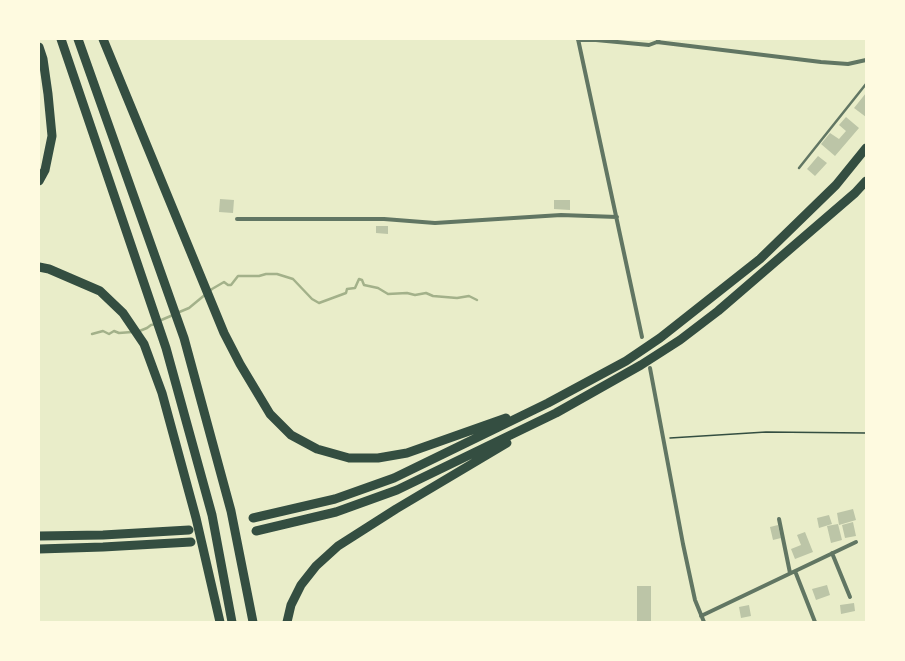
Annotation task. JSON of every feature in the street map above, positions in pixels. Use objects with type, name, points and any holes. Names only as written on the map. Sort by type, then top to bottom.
[{"type":"highway","points":[[61,39],[166,348],[212,515],[232,622]]},
{"type":"highway","points":[[78,39],[184,338],[231,512],[253,622]]},
{"type":"highway","points":[[103,39],[224,333],[240,364],[270,414],[291,435],[317,449],[349,458],[378,458],[407,453],[548,403]]},
{"type":"highway","points":[[39,48],[48,94],[52,136],[45,170],[39,181]]},
{"type":"highway","points":[[253,518],[335,499],[394,478],[548,403],[626,361],[660,338],[760,259],[836,185],[866,148]]},
{"type":"highway","points":[[287,622],[291,605],[301,585],[316,566],[338,546],[396,509],[556,413],[641,365],[680,340],[718,311],[855,193],[866,181]]},
{"type":"highway","points":[[39,267],[49,269],[100,291],[123,312],[144,344],[162,393],[196,518],[220,622]]},
{"type":"highway","points":[[256,531],[336,512],[397,490],[556,413]]},
{"type":"highway","points":[[39,536],[102,535],[189,530]]},
{"type":"highway","points":[[39,549],[191,542]]},
{"type":"street","points":[[642,337],[578,40],[602,40],[644,45],[658,41],[820,62],[848,64],[866,60]]},
{"type":"street","points":[[237,219],[384,219],[441,223],[561,215],[617,218]]},
{"type":"street","points":[[650,368],[683,544],[695,600],[704,622]]},
{"type":"street","points":[[779,519],[790,573]]},
{"type":"street","points":[[701,616],[856,542]]},
{"type":"street","points":[[832,553],[850,597]]},
{"type":"street","points":[[795,571],[815,622]]},
{"type":"lane","points":[[799,168],[866,84]]},
{"type":"path","points":[[662,438],[766,432],[866,433]]},
{"type":"building","points":[[866,93],[866,117],[854,108]]},
{"type":"building","points":[[846,117],[859,128],[835,156],[821,144],[830,133],[839,139],[846,131],[839,125]]},
{"type":"building","points":[[818,156],[827,163],[815,176],[807,169]]},
{"type":"building","points":[[220,199],[234,200],[233,213],[219,212]]},
{"type":"building","points":[[554,200],[570,200],[570,210],[554,209]]},
{"type":"building","points":[[376,226],[388,226],[388,234],[376,233]]},
{"type":"building","points":[[853,509],[856,520],[839,525],[837,513]]},
{"type":"building","points":[[829,515],[832,524],[819,528],[817,518]]},
{"type":"building","points":[[853,522],[856,536],[845,538],[842,525]]},
{"type":"building","points":[[838,524],[842,540],[831,543],[827,526]]},
{"type":"building","points":[[778,525],[781,538],[773,540],[770,527]]},
{"type":"building","points":[[805,532],[813,552],[795,559],[791,549],[801,545],[797,535]]},
{"type":"building","points":[[827,585],[830,595],[816,600],[812,589]]},
{"type":"building","points":[[637,586],[651,586],[651,622],[637,622]]},
{"type":"building","points":[[854,603],[855,611],[841,614],[840,605]]},
{"type":"building","points":[[749,605],[751,616],[741,618],[739,607]]},
{"type":"waterway","points":[[177,313],[189,308],[212,289],[224,282],[231,285],[238,276],[259,276],[266,274],[277,274],[293,279],[312,299],[319,303],[346,293],[347,289],[355,288],[359,279],[362,280],[364,285],[378,288],[388,294],[407,293],[415,295],[426,293],[433,296],[457,298],[469,296],[477,300]]},
{"type":"waterway","points":[[159,321],[173,315]]},
{"type":"waterway","points":[[137,332],[156,324]]},
{"type":"waterway","points":[[92,334],[103,331],[109,334],[114,331],[119,333],[132,332]]}]
